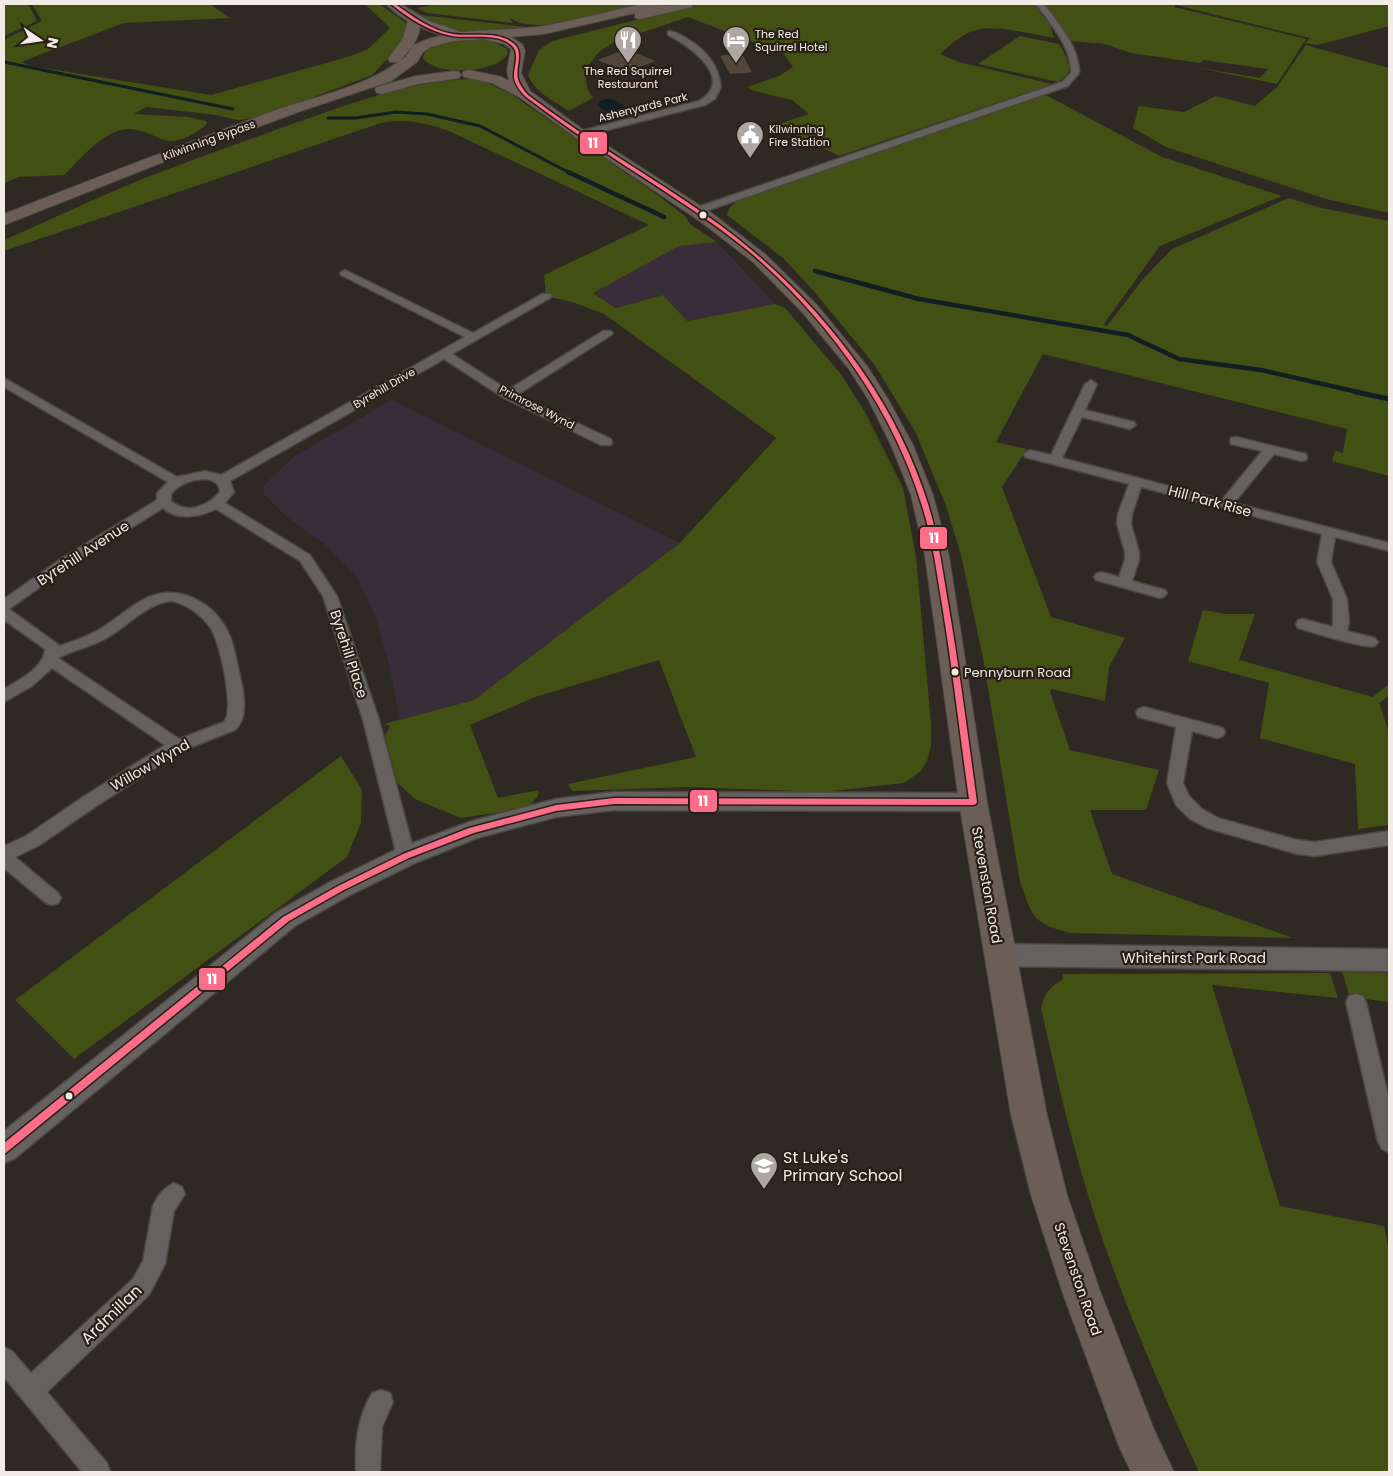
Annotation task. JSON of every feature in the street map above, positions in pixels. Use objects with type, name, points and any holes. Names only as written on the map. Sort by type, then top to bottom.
[{"type":"highway","points":[[483,36],[544,30],[658,4]]},
{"type":"highway","points":[[413,55],[415,64],[424,69],[454,75],[469,74],[500,68],[518,54],[527,43],[537,39],[688,4]]},
{"type":"highway","points":[[352,90],[381,74],[390,66],[413,34],[409,18]]},
{"type":"highway","name":"Kilwinning Bypass","points":[[4,220],[160,158],[386,78],[423,45],[460,36],[483,36]]},
{"type":"highway","points":[[483,36],[508,41],[517,47],[515,76],[524,94]]},
{"type":"highway","name":"Stevenston Road","points":[[469,74],[497,80],[524,94],[580,134],[696,211],[753,254],[774,272],[809,308],[856,366],[878,399],[902,445],[922,495],[937,556],[973,802],[1029,1115],[1049,1195],[1081,1291],[1140,1444],[1153,1472]]},
{"type":"highway","name":"Kilwinning Bypass","points":[[4,232],[119,184],[338,103],[416,80],[454,75]]},
{"type":"main road","points":[[393,4],[409,18],[419,34],[413,55]]},
{"type":"main road","points":[[409,18],[437,30],[460,36]]},
{"type":"street","points":[[696,211],[1065,84],[1075,73],[1076,62],[1053,22],[1040,4]]},
{"type":"street","name":"Ashenyards Park","points":[[580,134],[702,103],[712,97],[717,87],[712,65],[695,47],[671,33]]},
{"type":"street","points":[[345,273],[473,337]]},
{"type":"street","name":"Byrehill Drive","points":[[222,480],[546,296]]},
{"type":"street","points":[[508,395],[607,333]]},
{"type":"street","name":"Primrose Wynd","points":[[444,354],[508,395],[606,442]]},
{"type":"street","points":[[4,382],[177,482]]},
{"type":"street","points":[[1055,460],[1091,384]]},
{"type":"street","points":[[1078,412],[1130,425]]},
{"type":"street","points":[[1236,442],[1301,457]]},
{"type":"street","points":[[1225,505],[1267,455],[1269,450]]},
{"type":"street","name":"Hill Park Rise","points":[[1030,454],[1389,547]]},
{"type":"street","points":[[200,475],[215,476],[227,486],[227,492],[217,504],[207,509],[186,512],[168,508],[164,502],[164,493],[177,482],[200,475]]},
{"type":"street","points":[[1124,583],[1132,560],[1132,552],[1124,524],[1124,514],[1136,481]]},
{"type":"street","name":"Byrehill Avenue","points":[[4,606],[66,562],[164,502]]},
{"type":"street","name":"Byrehill Place","points":[[217,504],[305,558],[330,596],[371,720],[406,856]]},
{"type":"street","points":[[1329,532],[1324,562],[1340,599],[1342,622],[1339,634]]},
{"type":"street","points":[[1101,577],[1160,593]]},
{"type":"street","name":"Willow Wynd","points":[[4,853],[22,848],[111,787],[178,746],[225,729],[232,723],[235,716],[236,700],[230,662],[220,630],[204,612],[190,602],[174,596],[164,597],[151,602],[105,633],[52,657]]},
{"type":"street","points":[[4,613],[52,647],[52,657],[44,668],[4,696]]},
{"type":"street","points":[[1303,624],[1370,642]]},
{"type":"street","points":[[52,657],[178,746]]},
{"type":"street","points":[[1144,713],[1217,732]]},
{"type":"street","points":[[1185,723],[1175,782],[1182,800],[1196,814],[1214,823],[1297,847],[1315,848],[1389,838]]},
{"type":"street","points":[[4,1149],[286,920],[341,888],[406,856],[472,830],[556,808],[614,801],[822,804],[973,802]]},
{"type":"street","points":[[4,858],[52,898]]},
{"type":"street","name":"Whitehirst Park Road","points":[[999,955],[1389,960]]},
{"type":"street","points":[[1356,1002],[1389,1142]]},
{"type":"street","name":"Ardmillan","points":[[30,1391],[141,1287],[154,1264],[164,1206],[174,1194]]},
{"type":"street","points":[[4,1359],[98,1472]]},
{"type":"street","points":[[368,1472],[369,1426],[373,1414],[381,1402]]},
{"type":"shaded area","points":[[606,99],[615,100],[628,109],[626,113],[610,114],[604,110],[598,105],[600,101]]},
{"type":"shaded area","points":[[717,242],[775,304],[687,321],[663,295],[616,308],[593,292],[679,246]]},
{"type":"shaded area","points":[[392,400],[680,543],[474,700],[400,720],[388,660],[376,618],[356,576],[326,545],[287,517],[264,494],[264,487],[271,478],[295,456]]},
{"type":"green space","points":[[4,4],[28,4],[37,21],[4,36]]},
{"type":"green space","points":[[32,4],[210,4],[230,18],[124,23],[21,62],[31,66],[211,95],[348,57],[368,49],[390,28],[365,4],[379,4],[406,23],[409,29],[404,42],[372,75],[261,117],[238,120],[216,115],[146,107],[134,114],[188,117],[206,121],[207,124],[191,135],[173,141],[137,130],[121,130],[97,143],[64,175],[19,177],[4,183],[4,40],[42,21]]},
{"type":"green space","points":[[439,4],[643,4],[574,21],[537,25],[521,23],[509,17],[513,23],[427,13],[417,8]]},
{"type":"green space","points":[[700,4],[1034,4],[1050,25],[1054,38],[1004,29],[984,28],[966,34],[940,54],[959,62],[1052,84],[839,156],[776,125],[809,114],[792,100],[754,91],[747,87],[779,76],[793,67],[784,54],[688,17],[614,42],[599,52],[585,69],[587,88],[593,98],[569,111],[540,91],[528,75],[539,50],[552,41]]},
{"type":"green space","points":[[1045,4],[1389,4],[1389,26],[1318,45],[1305,43],[1310,38],[1176,5],[1174,7],[1306,39],[1277,84],[1195,67],[1260,78],[1268,69],[1203,60],[1200,63],[1131,53],[1105,44],[1069,41]]},
{"type":"green space","points":[[421,15],[535,28],[454,32],[434,24]]},
{"type":"green space","points":[[1020,36],[1059,44],[1069,65],[1064,78],[1058,82],[978,64]]},
{"type":"green space","points":[[464,39],[492,42],[507,49],[508,54],[501,61],[491,66],[466,70],[441,68],[423,59],[428,49],[439,43]]},
{"type":"green space","points":[[1306,45],[1389,68],[1389,213],[1326,199],[1166,147],[1133,128],[1139,106],[1184,112],[1216,96],[1255,106],[1277,87]]},
{"type":"green space","points":[[471,79],[483,81],[511,94],[655,193],[685,216],[690,224],[717,242],[679,246],[593,293],[616,308],[663,295],[687,321],[775,304],[785,308],[840,373],[865,412],[903,488],[916,556],[931,724],[931,746],[927,761],[921,771],[904,783],[823,792],[686,787],[572,791],[568,784],[696,757],[659,660],[535,697],[470,725],[498,798],[539,790],[538,796],[531,804],[519,809],[461,818],[415,799],[397,782],[385,736],[390,726],[384,724],[474,700],[680,543],[776,438],[604,314],[572,302],[546,296],[544,275],[649,225],[449,131],[424,124],[399,121],[381,123],[4,251],[4,240],[119,189],[195,159],[382,94],[449,80]]},
{"type":"green space","points":[[1046,95],[1162,157],[1282,196],[1160,246],[1103,325],[1107,326],[1143,279],[1172,249],[1289,198],[1321,208],[1389,221],[1389,476],[1332,461],[1335,451],[1343,453],[1347,429],[1043,354],[996,442],[1027,449],[1002,487],[1051,617],[1125,638],[1109,667],[1105,701],[1051,689],[1050,692],[1070,750],[1159,770],[1146,810],[1090,810],[1112,874],[1293,938],[1071,933],[1048,926],[1036,917],[1028,904],[1020,882],[983,658],[961,555],[946,506],[916,433],[874,364],[811,288],[783,258],[727,215],[729,208],[737,201]]},
{"type":"green space","points":[[1203,610],[1226,614],[1255,614],[1239,660],[1373,697],[1389,684],[1389,696],[1379,703],[1389,732],[1389,825],[1358,829],[1355,764],[1260,738],[1269,683],[1188,661]]},
{"type":"green space","points":[[341,756],[362,790],[361,823],[347,857],[74,1059],[15,1000]]},
{"type":"green space","points":[[1342,972],[1389,973],[1389,1002],[1350,997]]},
{"type":"green space","points":[[1330,973],[1338,998],[1212,985],[1280,1206],[1384,1226],[1389,1251],[1389,1472],[1199,1472],[1138,1334],[1096,1220],[1062,1099],[1041,1008],[1042,1003],[1048,991],[1063,979],[1062,974]]},
{"type":"building","name":"The Red Squirrel Restaurant","points":[[626,50],[654,61],[626,71],[599,60]]},
{"type":"building","name":"The Red Squirrel Hotel","points":[[742,55],[751,72],[730,73],[721,56]]},
{"type":"waterway","points":[[4,62],[233,109]]},
{"type":"waterway","points":[[328,118],[356,118],[396,112],[427,114],[480,126],[569,172]]},
{"type":"waterway","points":[[569,172],[664,217]]},
{"type":"waterway","points":[[815,271],[919,299],[1128,335],[1179,359],[1261,370],[1362,393]]},
{"type":"waterway","points":[[1356,392],[1389,399]]},
{"type":"transit line","name":"11","points":[[4,1149],[286,919],[341,888],[406,856],[472,830],[556,808],[614,801],[973,802],[949,629],[930,522],[909,461],[893,427],[854,363],[807,305],[753,253],[670,192],[583,136],[527,96],[521,90],[516,79],[518,51],[514,44],[507,40],[489,36],[460,36],[444,33],[421,22],[393,4]]},
{"type":"place","name":"The Red Squirrel Restaurant","points":[[628,64]]},
{"type":"place","name":"The Red Squirrel Hotel","points":[[736,64]]},
{"type":"place","name":"Kilwinning Fire Station","points":[[750,159]]},
{"type":"place","name":"Pennyburn Road","points":[[955,672]]},
{"type":"place","name":"St Luke's Primary School","points":[[764,1190]]}]
